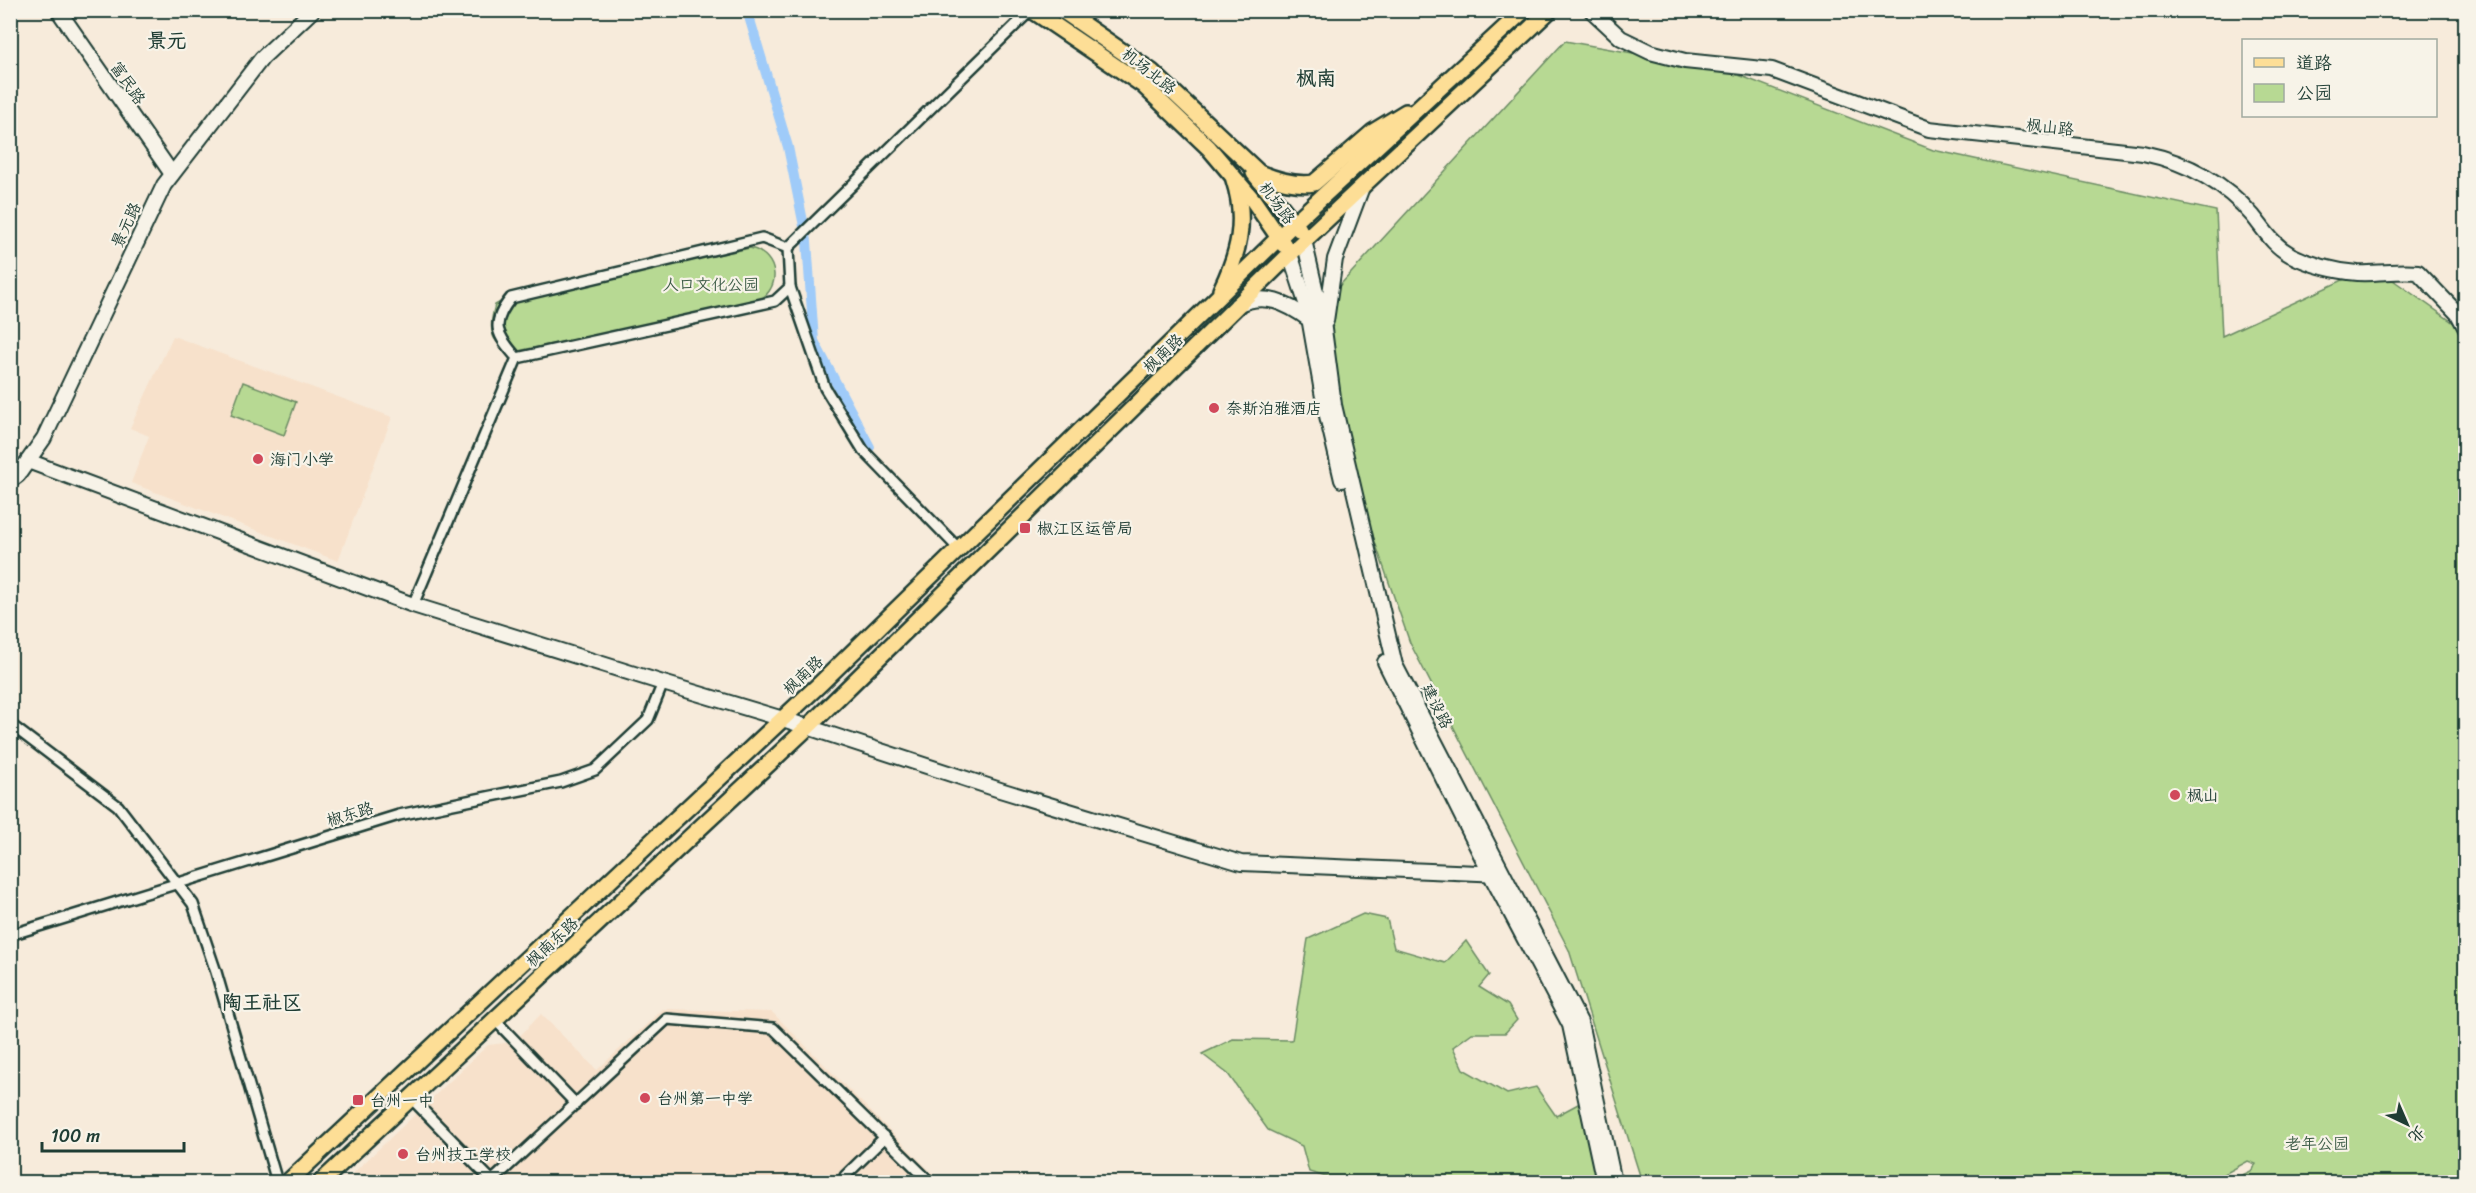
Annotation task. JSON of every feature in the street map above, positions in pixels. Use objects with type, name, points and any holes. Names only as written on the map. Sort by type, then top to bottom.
[{"type":"main road","name":"富民路","points":[[58,10],[172,174]]},
{"type":"main road","name":"景元路","points":[[10,481],[18,475],[44,438],[164,185],[262,58],[313,10]]},
{"type":"main road","name":"机场北路","points":[[1032,10],[1143,85],[1209,148],[1232,175]]},
{"type":"main road","name":"机场北路","points":[[1062,10],[1152,72],[1241,156]]},
{"type":"main road","name":"枫南路","points":[[288,1182],[783,718],[1295,222],[1524,10]]},
{"type":"main road","name":"枫南路","points":[[808,727],[1304,240],[1550,10]]},
{"type":"main road","name":"枫山路","points":[[1591,10],[1621,38],[1650,52],[1685,61],[1772,70],[1929,129],[2143,153],[2165,158],[2196,170],[2216,182],[2253,217],[2266,236],[2289,254],[2318,266],[2358,273],[2418,272],[2458,314],[2466,328]]},
{"type":"main road","points":[[1241,156],[1259,173],[1270,178],[1290,183],[1314,183],[1373,132],[1397,116],[1423,105]]},
{"type":"main road","name":"机场路","points":[[1241,156],[1295,222]]},
{"type":"main road","name":"机场路","points":[[1232,175],[1280,237],[1290,255]]},
{"type":"main road","points":[[1217,298],[1234,260],[1240,238],[1241,208],[1232,175]]},
{"type":"main road","points":[[1324,332],[1335,259],[1363,185]]},
{"type":"main road","name":"建设路","points":[[1295,222],[1304,240],[1324,332],[1334,405],[1395,665],[1570,1025],[1604,1182]]},
{"type":"main road","name":"建设路","points":[[1290,255],[1310,320],[1324,403],[1386,668],[1496,874],[1580,1022],[1614,1182]]},
{"type":"main road","points":[[1237,305],[1264,298],[1275,300],[1286,304],[1310,320]]},
{"type":"main road","points":[[28,461],[413,605],[783,718],[1000,790],[1241,863],[1496,874]]},
{"type":"main road","name":"枫南东路","points":[[321,1182],[808,727]]},
{"type":"street","points":[[959,549],[863,450],[825,388],[790,287],[788,248],[1032,10]]},
{"type":"street","points":[[517,358],[502,340],[497,326],[499,313],[511,298],[762,238],[788,248]]},
{"type":"street","points":[[517,358],[775,301],[790,287]]},
{"type":"street","points":[[413,605],[517,358]]},
{"type":"street","name":"椒东路","points":[[10,935],[399,815],[561,782],[595,770],[648,720],[663,683]]},
{"type":"street","points":[[10,724],[118,806],[193,904],[216,972],[277,1182]]},
{"type":"street","points":[[411,1098],[492,1182],[667,1019],[773,1028],[930,1182]]},
{"type":"street","points":[[495,1020],[576,1104]]},
{"type":"street","points":[[844,1182],[845,1176],[885,1137]]},
{"type":"shaded area","name":"海门小学","points":[[173,336],[392,417],[338,561],[131,483],[149,436],[130,428]]},
{"type":"shaded area","name":"台州第一中学","points":[[663,1009],[772,1012],[941,1182],[344,1182],[488,1045],[514,1042],[541,1014],[597,1070]]},
{"type":"green space","name":"老年公园","points":[[1565,41],[1723,69],[1933,150],[2216,211],[2222,336],[2373,266],[2465,331],[2465,1182],[2228,1182],[2251,1171],[2256,1164],[2248,1161],[2210,1182],[1642,1182],[1569,950],[1410,643],[1341,444],[1328,298]]},
{"type":"green space","name":"人口文化公园","points":[[750,248],[767,258],[774,274],[769,291],[763,298],[753,303],[518,351],[501,346],[493,336],[492,322],[495,305],[506,299]]},
{"type":"green space","points":[[243,382],[296,402],[284,435],[231,415]]},
{"type":"green space","points":[[1363,914],[1387,919],[1394,948],[1445,963],[1466,941],[1489,975],[1479,987],[1508,1005],[1517,1020],[1505,1033],[1472,1033],[1453,1047],[1463,1069],[1507,1094],[1536,1087],[1556,1116],[1580,1103],[1598,1182],[1343,1182],[1309,1172],[1302,1146],[1268,1130],[1228,1074],[1202,1054],[1233,1039],[1292,1040],[1308,939]]},
{"type":"waterway","points":[[747,10],[788,147],[807,241],[814,341],[870,447]]},
{"type":"waterway","points":[[2462,10],[2466,13]]},
{"type":"place","name":"奈斯泊雅酒店","points":[[1214,408]]},
{"type":"place","name":"海门小学","points":[[258,459]]},
{"type":"place","name":"椒江区运管局","points":[[1025,528]]},
{"type":"place","name":"枫山","points":[[2175,795]]},
{"type":"place","name":"台州第一中学","points":[[645,1098]]},
{"type":"place","name":"台州一中","points":[[358,1100]]},
{"type":"place","name":"台州技工学校","points":[[403,1154]]},
{"type":"district","name":"景元","points":[[167,40]]},
{"type":"district","name":"枫南","points":[[1316,78]]},
{"type":"district","name":"陶王社区","points":[[262,1002]]}]
